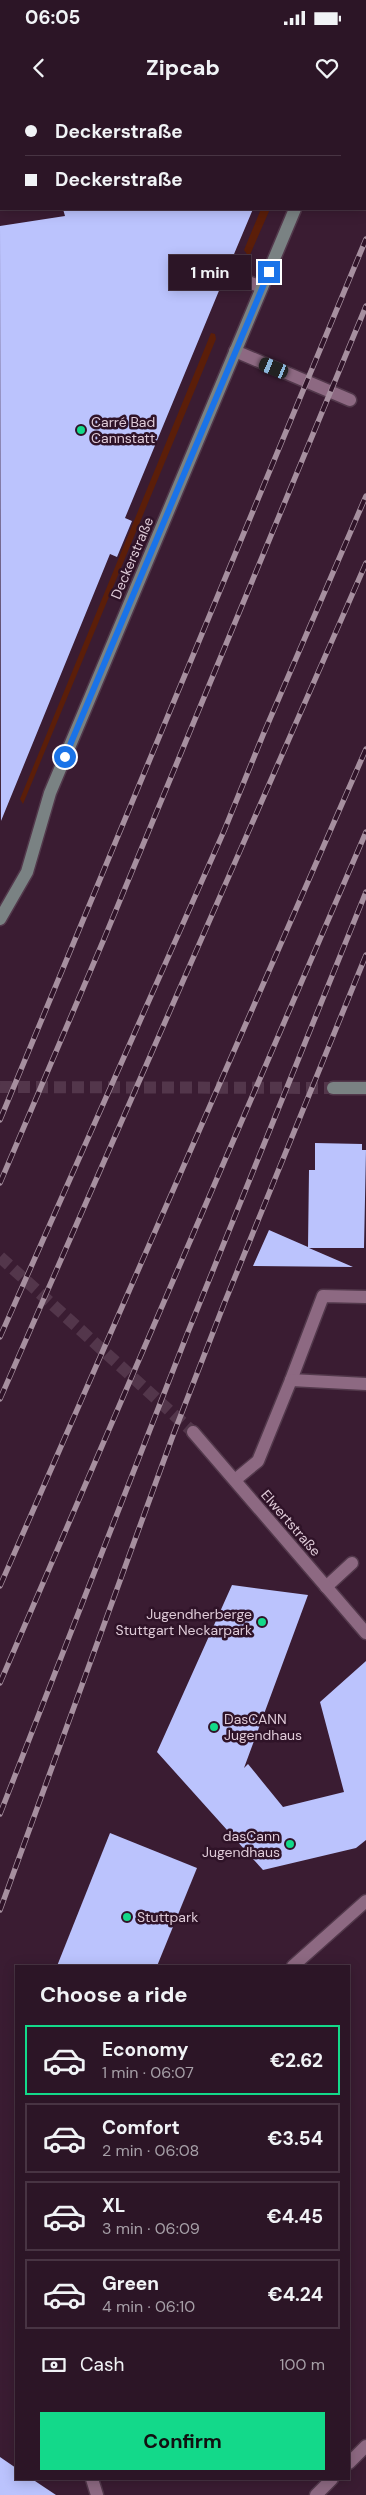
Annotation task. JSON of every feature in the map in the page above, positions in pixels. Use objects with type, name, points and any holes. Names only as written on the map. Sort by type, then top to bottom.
[{"type":"street","name":"Deckerstraße","points":[[0,919],[27,872],[50,793],[295,210]]},
{"type":"street","points":[[226,274],[262,288]]},
{"type":"street","points":[[235,352],[350,400]]},
{"type":"street","points":[[333,1088],[366,1088]]},
{"type":"street","points":[[235,1480],[258,1461],[323,1296],[366,1297]]},
{"type":"street","points":[[290,1380],[366,1384]]},
{"type":"street","name":"Elwertstraße","points":[[193,1432],[366,1633]]},
{"type":"street","points":[[326,1587],[352,1563]]},
{"type":"street","points":[[294,1965],[366,1901]]},
{"type":"street","points":[[350,2462],[366,2446]]},
{"type":"street","points":[[92,2480],[97,2495]]},
{"type":"street","points":[[316,2495],[331,2480]]},
{"type":"shaded area","points":[[261,210],[270,210],[249,257],[244,250]]},
{"type":"shaded area","points":[[211,333],[215,334],[216,339],[23,804],[20,799]]},
{"type":"building","name":"Carré Bad Cannstatt","points":[[63,210],[253,210],[229,266],[224,266],[219,271],[218,276],[223,281],[125,518],[132,521],[117,557],[110,554],[1,821],[0,226],[65,216]]},
{"type":"building","points":[[315,1143],[362,1144],[362,1150],[366,1150],[364,1248],[309,1248],[353,1267],[253,1266],[269,1230],[308,1247],[309,1170],[315,1170]]},
{"type":"building","name":"DasCANN Jugendhaus","points":[[232,1585],[308,1595],[244,1768],[248,1764],[283,1807],[344,1792],[320,1702],[366,1661],[366,1840],[356,1848],[263,1870],[157,1752]]},
{"type":"building","name":"Stuttpark","points":[[110,1833],[197,1868],[157,1965],[57,1965]]},
{"type":"building","points":[[0,2457],[15,2467],[15,2480],[34,2480],[56,2495],[0,2495]]},
{"type":"tunnel","points":[[0,1087],[333,1088]]},
{"type":"tunnel","points":[[0,1257],[193,1432]]},
{"type":"railway","points":[[0,1120],[366,239]]},
{"type":"railway","points":[[0,1183],[104,939],[366,306]]},
{"type":"railway","points":[[0,1337],[224,831],[263,735],[366,496]]},
{"type":"railway","points":[[0,1399],[366,563]]},
{"type":"railway","points":[[0,1586],[366,749]]},
{"type":"railway","points":[[0,1683],[366,832]]},
{"type":"railway","points":[[0,1814],[188,1332],[366,892]]},
{"type":"railway","points":[[0,1910],[172,1438],[224,1304],[366,955]]},
{"type":"place","name":"Carré Bad Cannstatt","points":[[81,430]]},
{"type":"place","name":"Jugendherberge Stuttgart Neckarpark","points":[[262,1622]]},
{"type":"place","name":"DasCANN Jugendhaus","points":[[214,1727]]},
{"type":"place","name":"dasCann Jugendhaus","points":[[290,1844]]},
{"type":"place","name":"Stuttpark","points":[[127,1917]]},
{"type":"route","points":[[65,757],[269,272]]}]
